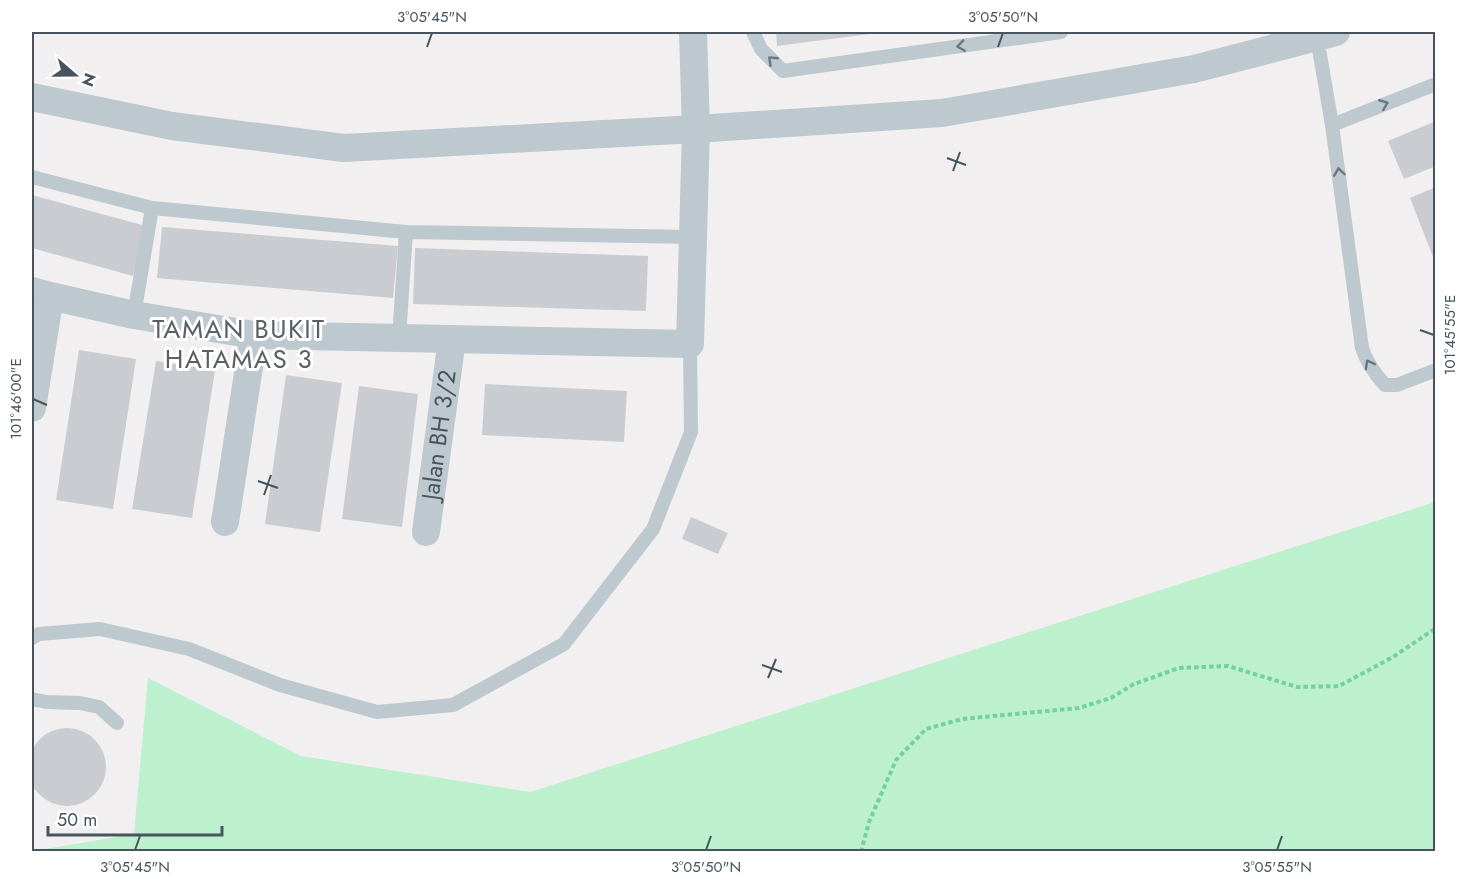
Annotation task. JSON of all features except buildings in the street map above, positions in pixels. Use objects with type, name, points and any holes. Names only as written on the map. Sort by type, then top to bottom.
[{"type":"street","points":[[32,408],[41,293],[134,315],[254,335],[690,344],[696,129],[693,32]]},
{"type":"street","points":[[32,97],[172,126],[344,148],[942,113],[1194,69],[1327,34]]},
{"type":"street","points":[[225,522],[254,335]]},
{"type":"street","name":"Jalan BH 3/2","points":[[426,532],[452,339]]},
{"type":"lane","points":[[753,32],[761,49],[783,70],[1061,32]]},
{"type":"lane","points":[[1327,34],[1332,125],[1365,359],[1385,385],[1397,385],[1436,370]]},
{"type":"lane","points":[[1332,125],[1436,84]]},
{"type":"lane","points":[[32,177],[152,208],[406,231],[693,237]]},
{"type":"lane","points":[[134,315],[152,208]]},
{"type":"lane","points":[[399,338],[406,231]]},
{"type":"lane","points":[[32,638],[39,634],[100,629],[189,649],[280,685],[377,712],[453,705],[564,644],[653,529],[691,432],[690,344]]},
{"type":"lane","points":[[32,699],[99,707],[117,723]]},
{"type":"path","points":[[861,852],[869,822],[896,760],[926,729],[962,719],[1079,708],[1112,698],[1134,684],[1179,669],[1228,666],[1297,687],[1339,686],[1392,657],[1436,628]]},
{"type":"green space","points":[[1435,502],[1435,851],[33,851],[134,834],[148,678],[301,756],[530,792]]},
{"type":"district","name":"TAMAN BUKIT HATAMAS 3","points":[[239,344]]}]
